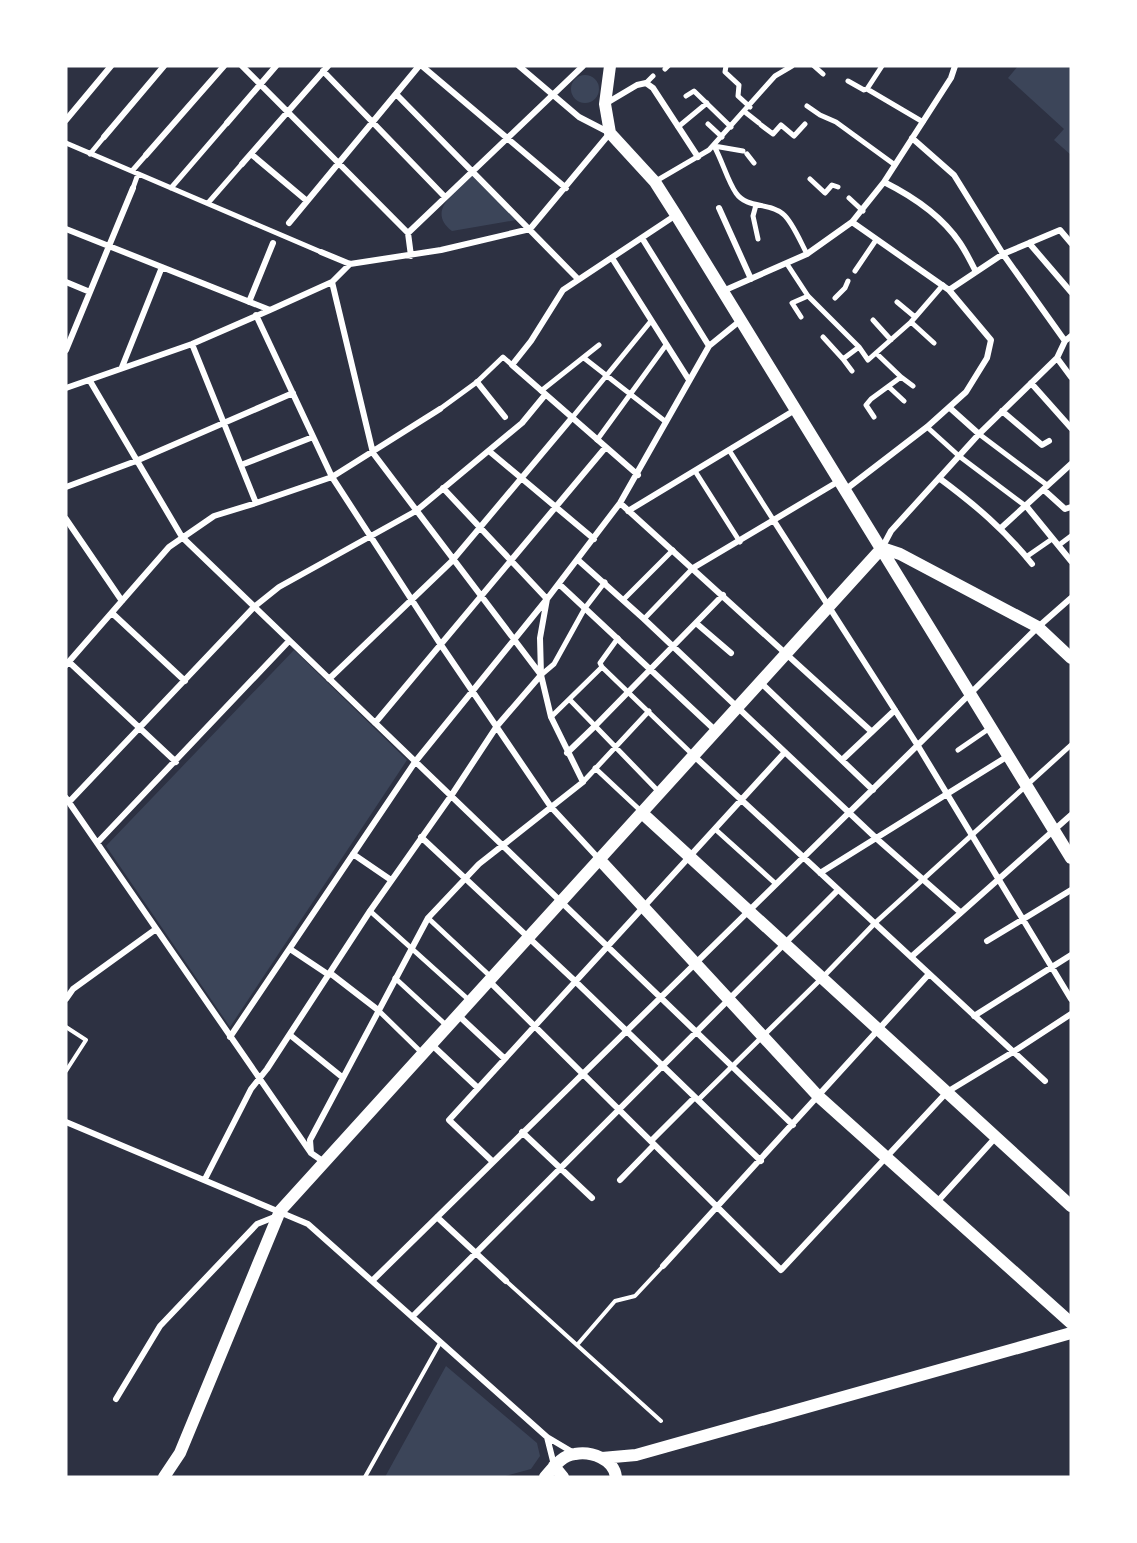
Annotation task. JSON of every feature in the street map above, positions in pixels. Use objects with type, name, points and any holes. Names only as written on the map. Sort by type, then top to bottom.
[{"type":"main road","points":[[610,66],[605,104],[610,134],[655,182],[1071,858]]},
{"type":"main road","points":[[164,1477],[184,1443],[279,1214],[882,548]]},
{"type":"main road","points":[[882,548],[900,554],[1038,627],[1071,657]]},
{"type":"main road","points":[[642,813],[1071,1206]]},
{"type":"main road","points":[[600,860],[818,1096],[1071,1323]]},
{"type":"main road","points":[[545,1477],[554,1466],[574,1454],[602,1458],[636,1455],[1071,1333]]},
{"type":"main road","points":[[602,1458],[616,1475],[636,1455]]},
{"type":"main road","points":[[554,1466],[563,1477]]},
{"type":"street","points":[[66,120],[111,66]]},
{"type":"street","points":[[90,154],[164,66]]},
{"type":"street","points":[[132,171],[224,66]]},
{"type":"street","points":[[242,66],[408,233],[411,256]]},
{"type":"street","points":[[171,188],[276,66]]},
{"type":"street","points":[[249,302],[278,233],[420,66],[567,188]]},
{"type":"street","points":[[66,152],[68,144],[350,264],[411,256],[530,229],[567,188],[610,134],[579,117],[519,66]]},
{"type":"street","points":[[408,233],[583,66]]},
{"type":"street","points":[[726,66],[725,72],[739,86],[738,96],[760,124],[772,135],[781,125],[794,136],[805,124]]},
{"type":"street","points":[[776,66],[781,72]]},
{"type":"street","points":[[655,182],[714,146],[775,76],[792,66]]},
{"type":"street","points":[[814,66],[823,74]]},
{"type":"street","points":[[867,89],[882,66]]},
{"type":"street","points":[[723,291],[807,254],[852,222],[884,182],[951,78],[954,66]]},
{"type":"street","points":[[208,203],[325,69],[372,122],[445,197]]},
{"type":"street","points":[[605,104],[637,85],[646,83],[653,76]]},
{"type":"street","points":[[848,81],[864,90],[867,89],[923,122]]},
{"type":"street","points":[[646,83],[653,88],[698,157]]},
{"type":"street","points":[[686,96],[694,91],[731,127]]},
{"type":"street","points":[[396,94],[578,279]]},
{"type":"street","points":[[678,127],[707,104]]},
{"type":"street","points":[[807,106],[814,113],[836,122],[895,165]]},
{"type":"street","points":[[708,124],[722,137]]},
{"type":"street","points":[[912,138],[954,176],[1003,254],[1065,341]]},
{"type":"street","points":[[714,146],[745,152],[754,163]]},
{"type":"street","points":[[714,146],[722,159],[736,194],[747,202],[784,215],[807,254]]},
{"type":"street","points":[[251,154],[307,201]]},
{"type":"street","points":[[67,347],[138,174]]},
{"type":"street","points":[[810,179],[825,193],[832,185],[838,187]]},
{"type":"street","points":[[884,182],[924,207],[945,224],[960,242],[976,272]]},
{"type":"street","points":[[849,198],[863,211]]},
{"type":"street","points":[[756,205],[753,216],[758,239]]},
{"type":"street","points":[[719,208],[751,279]]},
{"type":"street","points":[[512,365],[531,341],[563,290],[676,215]]},
{"type":"street","points":[[644,619],[693,568],[774,521],[842,486],[927,427],[966,392],[987,358],[991,340],[949,290],[852,222]]},
{"type":"street","points":[[66,229],[270,310]]},
{"type":"street","points":[[949,290],[1003,254],[1060,231],[1071,243]]},
{"type":"street","points":[[642,238],[709,346]]},
{"type":"street","points":[[855,271],[876,240]]},
{"type":"street","points":[[1029,243],[1071,292]]},
{"type":"street","points":[[612,258],[689,380]]},
{"type":"street","points":[[66,388],[192,344],[270,310],[333,282],[350,264]]},
{"type":"street","points":[[787,264],[808,296],[859,346],[868,360],[913,320],[943,285]]},
{"type":"street","points":[[123,367],[162,267]]},
{"type":"street","points":[[835,298],[845,288],[848,281]]},
{"type":"street","points":[[66,282],[90,292]]},
{"type":"street","points":[[333,282],[373,453],[541,675]]},
{"type":"street","points":[[801,317],[792,303],[808,296]]},
{"type":"street","points":[[897,302],[934,343]]},
{"type":"street","points":[[256,315],[332,477],[441,645],[551,807],[600,860]]},
{"type":"street","points":[[230,1037],[415,762],[578,560],[620,503],[638,475],[709,346],[741,320]]},
{"type":"street","points":[[873,320],[891,340]]},
{"type":"street","points":[[329,679],[453,559],[651,321]]},
{"type":"street","points":[[882,548],[891,531],[979,434],[1057,358],[1065,341],[1071,336]]},
{"type":"street","points":[[822,337],[852,371]]},
{"type":"street","points":[[192,344],[256,503]]},
{"type":"street","points":[[324,1162],[311,1154],[67,800],[185,681],[254,607],[279,587],[416,511],[522,423],[543,393],[599,345]]},
{"type":"street","points":[[597,440],[666,345]]},
{"type":"street","points":[[843,359],[859,346]]},
{"type":"street","points":[[876,353],[913,386]]},
{"type":"street","points":[[176,762],[67,664],[169,547],[214,516],[332,477],[440,409],[477,382],[503,357],[571,419],[638,475]]},
{"type":"street","points":[[584,358],[666,422]]},
{"type":"street","points":[[1057,358],[1071,377]]},
{"type":"street","points":[[874,417],[866,405],[901,377]]},
{"type":"street","points":[[90,381],[182,537],[793,1125]]},
{"type":"street","points":[[477,382],[505,417]]},
{"type":"street","points":[[1031,383],[1071,428]]},
{"type":"street","points":[[889,387],[904,401]]},
{"type":"street","points":[[66,487],[136,461],[293,393]]},
{"type":"street","points":[[950,408],[1046,488],[1065,509],[1071,507]]},
{"type":"street","points":[[628,511],[795,410]]},
{"type":"street","points":[[1002,411],[1042,445],[1049,441]]},
{"type":"street","points":[[927,427],[959,456],[1027,507],[1071,561]]},
{"type":"street","points":[[241,465],[313,437]]},
{"type":"street","points":[[375,723],[605,448]]},
{"type":"street","points":[[729,450],[918,746],[1071,999]]},
{"type":"street","points":[[489,451],[594,539]]},
{"type":"street","points":[[1001,528],[1027,507],[1071,464]]},
{"type":"street","points":[[695,471],[740,542]]},
{"type":"street","points":[[939,478],[1001,528],[1032,564]]},
{"type":"street","points":[[443,488],[547,599]]},
{"type":"street","points":[[620,503],[872,732]]},
{"type":"street","points":[[66,519],[122,601]]},
{"type":"street","points":[[1059,545],[1071,536]]},
{"type":"street","points":[[1026,557],[1052,539]]},
{"type":"street","points":[[623,600],[673,550]]},
{"type":"street","points":[[578,560],[605,582],[877,839],[960,912]]},
{"type":"street","points":[[205,1179],[251,1089],[290,1035],[370,911],[497,726],[541,675],[554,664],[585,608],[605,582]]},
{"type":"street","points":[[559,584],[716,731]]},
{"type":"street","points":[[567,753],[723,596]]},
{"type":"street","points":[[372,1281],[1038,627],[1071,598]]},
{"type":"street","points":[[547,599],[540,638],[541,675],[551,717],[583,782]]},
{"type":"street","points":[[112,613],[185,681]]},
{"type":"street","points":[[696,623],[731,653]]},
{"type":"street","points":[[618,638],[600,663],[602,667],[694,756],[1045,1081]]},
{"type":"street","points":[[97,843],[289,641]]},
{"type":"street","points":[[551,717],[602,667]]},
{"type":"street","points":[[760,682],[873,790]]},
{"type":"street","points":[[570,700],[660,793]]},
{"type":"street","points":[[842,760],[895,710]]},
{"type":"street","points":[[311,1154],[310,1140],[428,918],[465,877],[583,782],[649,711]]},
{"type":"street","points":[[958,750],[991,727]]},
{"type":"street","points":[[620,1180],[697,1098],[822,978],[875,923],[1071,745]]},
{"type":"street","points":[[492,1161],[449,1120],[785,752]]},
{"type":"street","points":[[820,873],[1008,756]]},
{"type":"street","points":[[595,768],[642,813]]},
{"type":"street","points":[[911,957],[1071,814]]},
{"type":"street","points":[[715,829],[776,884]]},
{"type":"street","points":[[421,837],[530,937],[761,1161]]},
{"type":"street","points":[[353,855],[391,880]]},
{"type":"street","points":[[412,1317],[838,890]]},
{"type":"street","points":[[987,941],[1071,890]]},
{"type":"street","points":[[370,911],[470,1001]]},
{"type":"street","points":[[428,918],[781,1270],[947,1092],[1071,1014]]},
{"type":"street","points":[[66,999],[73,989],[156,929]]},
{"type":"street","points":[[290,949],[378,1010],[478,1088]]},
{"type":"street","points":[[974,1016],[1071,955]]},
{"type":"street","points":[[663,1266],[929,974]]},
{"type":"street","points":[[395,978],[447,1026]]},
{"type":"street","points":[[458,1015],[505,1059]]},
{"type":"street","points":[[290,1035],[342,1077]]},
{"type":"street","points":[[66,1122],[205,1179],[279,1214],[299,1219],[316,1230],[547,1437],[574,1454]]},
{"type":"street","points":[[522,1132],[592,1198]]},
{"type":"street","points":[[937,1202],[996,1137]]},
{"type":"street","points":[[116,1399],[160,1326],[257,1224],[279,1214]]},
{"type":"street","points":[[437,1217],[506,1281]]},
{"type":"street","points":[[547,1437],[554,1466]]},
{"type":"lane","points":[[66,1027],[86,1041],[66,1071]]},
{"type":"lane","points":[[577,1345],[615,1301],[635,1296],[663,1266]]},
{"type":"lane","points":[[506,1281],[661,1421]]},
{"type":"lane","points":[[365,1477],[440,1342]]},
{"type":"shaded area","points":[[1018,66],[1071,66],[1071,155],[1054,140],[1064,129],[1008,78]]},
{"type":"shaded area","points":[[585,75],[595,79],[599,89],[595,99],[585,103],[575,99],[571,89],[575,79]]},
{"type":"shaded area","points":[[473,175],[516,220],[452,231],[444,223],[442,216],[446,202]]},
{"type":"shaded area","points":[[294,650],[407,760],[230,1027],[106,846]]},
{"type":"shaded area","points":[[446,1366],[537,1443],[540,1456],[531,1469],[502,1477],[385,1477]]}]
